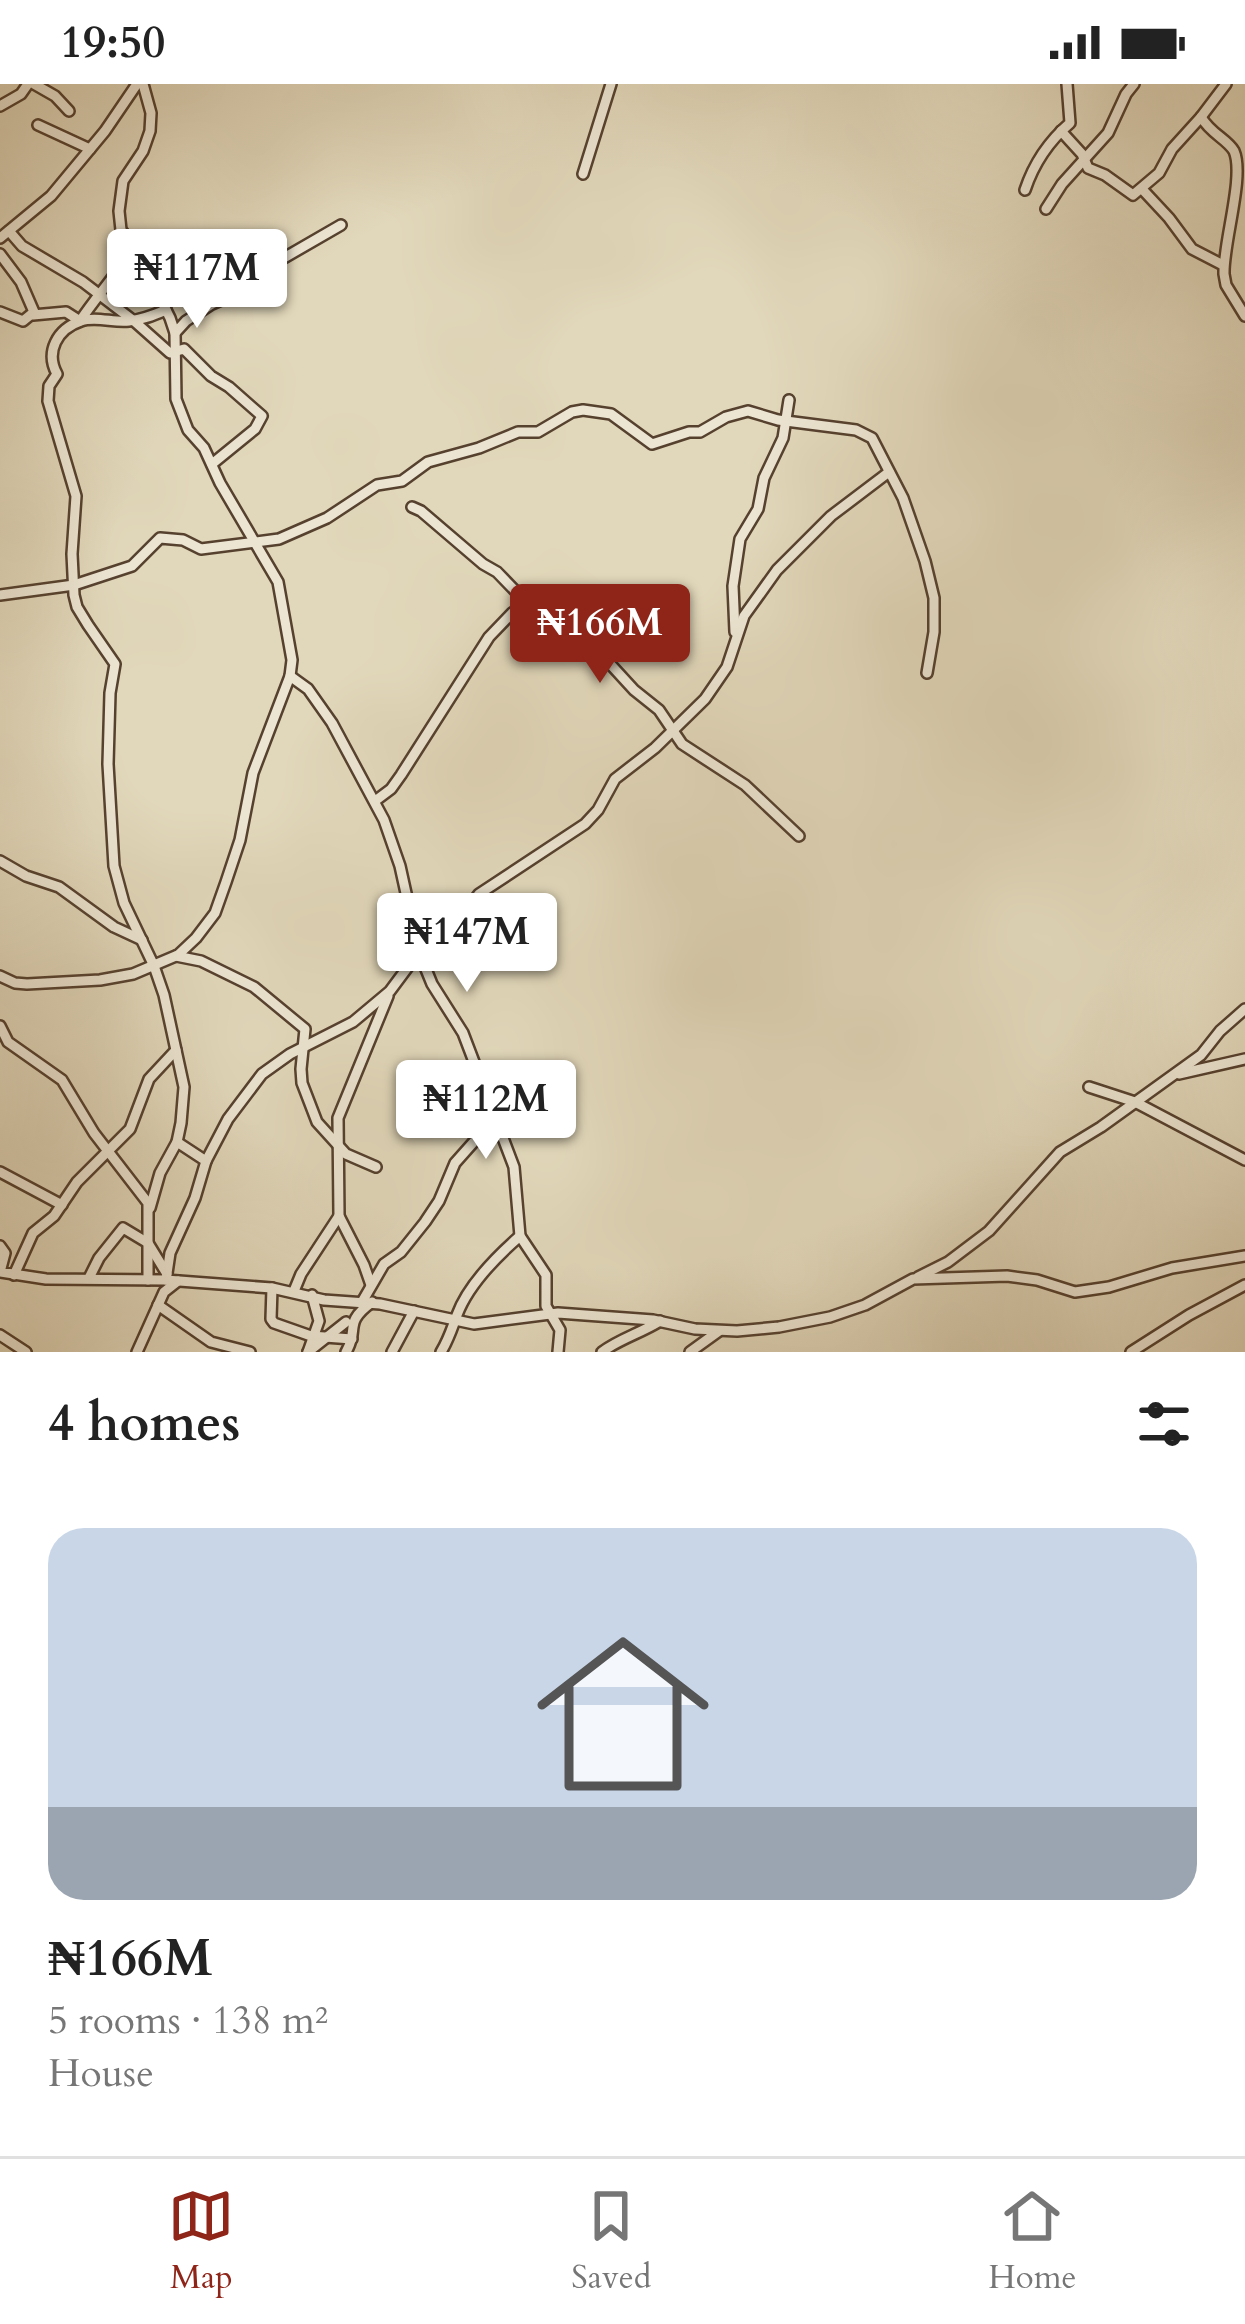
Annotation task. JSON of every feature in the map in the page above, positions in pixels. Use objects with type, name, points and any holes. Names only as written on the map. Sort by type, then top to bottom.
[{"type":"street","points":[[0,106],[31,84],[55,96],[69,111]]},
{"type":"street","points":[[140,84],[51,196],[4,234],[99,294],[170,352],[184,349],[194,356],[211,376],[262,416],[254,429],[212,464]]},
{"type":"street","points":[[0,976],[27,984],[100,980],[154,966],[176,956],[196,938],[214,913],[240,840],[253,773],[290,676],[291,644],[278,582],[188,430],[176,399],[175,333],[146,261],[121,230],[120,195],[126,174],[143,151],[150,130],[151,113],[140,84]]},
{"type":"street","points":[[583,173],[611,84]]},
{"type":"street","points":[[1025,190],[1044,149],[1070,123],[1067,84]]},
{"type":"street","points":[[1046,209],[1108,133],[1134,84]]},
{"type":"street","points":[[1060,131],[1088,168],[1132,195],[1159,173],[1172,149],[1226,84]]},
{"type":"street","points":[[1201,117],[1209,131],[1240,155],[1223,265],[1226,284],[1245,316]]},
{"type":"street","points":[[38,124],[90,149]]},
{"type":"street","points":[[1142,189],[1192,249],[1223,265]]},
{"type":"street","points":[[175,333],[212,304],[244,290],[270,266],[341,225]]},
{"type":"street","points":[[134,247],[80,321],[54,343],[51,362],[57,374],[49,386],[48,401],[76,496],[72,554],[77,607],[115,664],[108,764],[115,866],[124,903],[164,995],[184,1087],[177,1142],[160,1173],[150,1208],[148,1280]]},
{"type":"street","points":[[0,254],[21,282],[33,315]]},
{"type":"street","points":[[0,312],[23,321],[33,315],[66,312],[80,321],[134,321],[166,310]]},
{"type":"street","points":[[736,644],[733,586],[740,539],[758,509],[764,478],[783,438],[789,400]]},
{"type":"street","points":[[0,595],[74,585],[132,566],[160,538],[201,549],[279,538],[327,518],[377,484],[402,481],[428,462],[518,432],[538,432],[572,412],[611,414],[652,444],[748,411],[856,430],[872,438],[903,499],[926,561],[934,598],[927,674]]},
{"type":"street","points":[[137,1352],[170,1278],[170,1253],[206,1161],[251,1085],[273,1065],[353,1022],[390,991],[419,952],[464,914],[479,894],[585,824],[616,779],[705,699],[727,667],[744,616],[777,570],[831,516],[890,472]]},
{"type":"street","points":[[412,508],[497,572],[527,603],[601,654],[653,704],[689,750],[745,785],[799,836]]},
{"type":"street","points":[[375,801],[391,789],[413,758],[489,637],[527,603]]},
{"type":"street","points":[[290,676],[320,704],[375,801],[400,866],[419,952],[432,984],[463,1033],[514,1166],[520,1236],[546,1275],[546,1306],[560,1330],[558,1352]]},
{"type":"street","points":[[0,861],[26,876],[59,886],[114,927],[142,940]]},
{"type":"street","points":[[176,956],[201,961],[254,987],[305,1029],[301,1069],[317,1122],[346,1154],[376,1167]]},
{"type":"street","points":[[371,1286],[339,1216],[338,1118],[390,991]]},
{"type":"street","points":[[0,1246],[5,1256],[0,1272],[46,1279],[170,1278],[272,1288],[486,1324],[550,1313],[660,1321],[695,1330],[758,1330],[830,1317],[865,1305],[949,1262],[989,1231],[1060,1152],[1201,1055],[1245,1009]]},
{"type":"street","points":[[0,1026],[8,1042],[62,1080],[94,1133],[150,1208]]},
{"type":"street","points":[[14,1274],[33,1233],[130,1129],[149,1079],[177,1049]]},
{"type":"street","points":[[1168,1077],[1245,1060]]},
{"type":"street","points":[[1089,1087],[1135,1102],[1245,1160]]},
{"type":"street","points":[[346,1352],[350,1331],[384,1264],[425,1222],[455,1163],[497,1122]]},
{"type":"street","points":[[177,1142],[206,1161]]},
{"type":"street","points":[[0,1172],[62,1205]]},
{"type":"street","points":[[294,1291],[339,1216]]},
{"type":"street","points":[[88,1279],[123,1228],[148,1244],[170,1278]]},
{"type":"street","points":[[441,1352],[479,1279],[520,1236]]},
{"type":"street","points":[[913,1279],[1007,1276],[1075,1292],[1245,1256]]},
{"type":"street","points":[[1131,1352],[1245,1285]]},
{"type":"street","points":[[272,1288],[274,1322],[311,1336],[350,1331]]},
{"type":"street","points":[[308,1352],[319,1321],[312,1295]]},
{"type":"street","points":[[340,1301],[350,1331]]},
{"type":"street","points":[[158,1305],[211,1342],[250,1352]]},
{"type":"street","points":[[392,1352],[414,1311]]},
{"type":"street","points":[[602,1352],[660,1321]]},
{"type":"street","points":[[690,1352],[719,1330]]},
{"type":"street","points":[[308,1352],[325,1336],[350,1331]]},
{"type":"street","points":[[1,1336],[8,1352]]},
{"type":"street","points":[[1,1336],[26,1352]]}]
